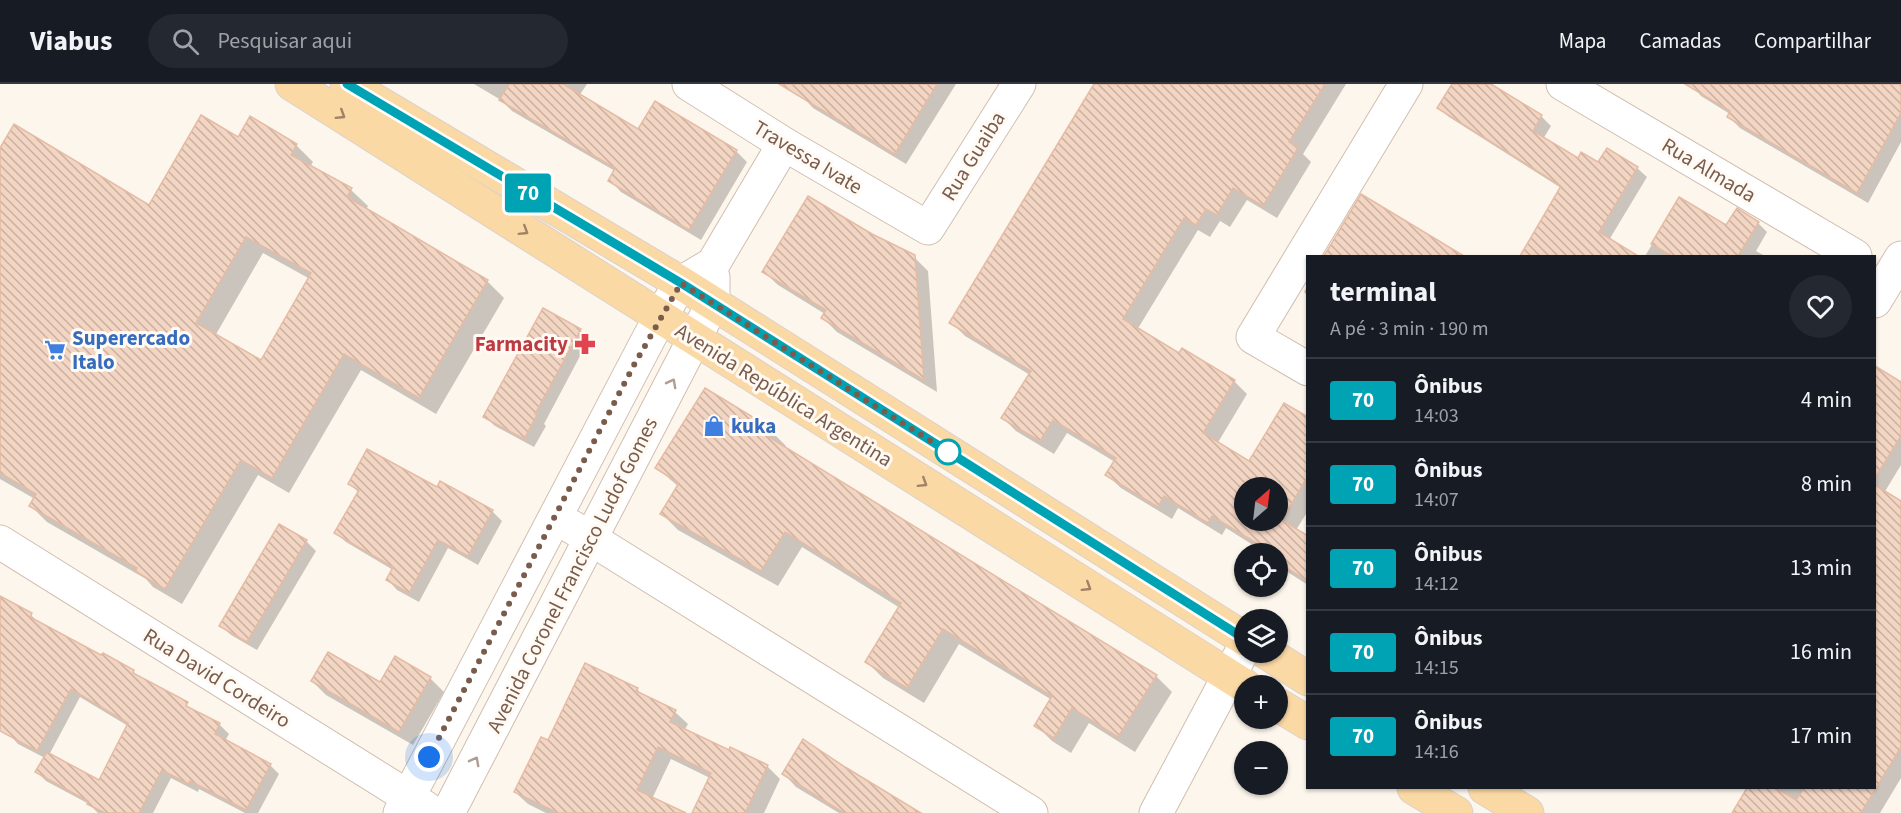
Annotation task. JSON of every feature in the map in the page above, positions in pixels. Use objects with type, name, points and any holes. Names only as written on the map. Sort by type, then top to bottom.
[{"type":"main road","name":"Avenida República Argentina","points":[[292,84],[1234,679]]},
{"type":"main road","name":"Avenida República Argentina","points":[[347,84],[714,303],[1234,632]]},
{"type":"main road","points":[[1283,663],[1306,678]]},
{"type":"main road","points":[[1416,789],[1456,813]]},
{"type":"main road","points":[[1487,789],[1527,813]]},
{"type":"street","name":"Travessa Ivate","points":[[689,84],[784,144],[928,228]]},
{"type":"street","name":"Rua Guaiba","points":[[928,228],[1019,84]]},
{"type":"street","points":[[1306,368],[1253,337],[1406,84]]},
{"type":"street","name":"Rua Almada","points":[[1563,84],[1853,255]]},
{"type":"street","points":[[681,283],[713,264],[784,144]]},
{"type":"street","points":[[713,264],[714,303]]},
{"type":"street","name":"Avenida Coronel Francisco Ludof Gomes","points":[[414,808],[555,516],[660,317],[681,283]]},
{"type":"street","name":"Avenida Coronel Francisco Ludof Gomes","points":[[448,813],[714,303]]},
{"type":"street","points":[[555,516],[1031,813]]},
{"type":"street","name":"Rua David Cordeiro","points":[[0,542],[414,808]]},
{"type":"street","points":[[1156,813],[1234,686]]},
{"type":"building","points":[[509,84],[563,84],[638,129],[655,101],[737,150],[689,230],[608,181],[615,168],[499,100]]},
{"type":"building","points":[[779,84],[937,84],[895,154]]},
{"type":"building","points":[[1094,84],[1325,84],[1289,142],[1298,148],[1263,206],[1233,188],[1217,215],[1206,209],[1196,225],[1184,218],[1123,319],[1179,353],[1182,348],[1235,380],[1203,433],[1249,461],[1284,403],[1306,416],[1306,479],[1288,510],[1288,477],[1234,477],[1234,529],[1212,516],[1208,523],[1164,496],[1158,507],[1105,475],[1116,458],[1053,420],[1040,441],[1001,418],[1031,371],[949,323]]},
{"type":"building","points":[[1452,84],[1491,84],[1542,115],[1533,131],[1578,158],[1581,152],[1598,162],[1607,148],[1638,167],[1599,232],[1636,255],[1521,255],[1561,186],[1437,108]]},
{"type":"building","points":[[1685,84],[1901,84],[1901,113],[1857,193],[1727,117],[1730,111]]},
{"type":"building","points":[[201,115],[238,137],[250,116],[297,144],[291,155],[352,188],[347,197],[488,280],[419,398],[344,354],[272,478],[241,460],[165,589],[135,571],[137,568],[29,506],[36,494],[0,473],[0,148],[14,124],[149,205]],"holes":[[[246,237],[311,273],[261,360],[196,323]]]},
{"type":"building","points":[[1361,194],[1462,255],[1325,255]]},
{"type":"building","points":[[808,196],[872,234],[915,255],[924,380],[821,318],[826,310],[762,272]]},
{"type":"building","points":[[1679,197],[1726,225],[1737,208],[1759,222],[1739,255],[1670,255],[1651,244]]},
{"type":"building","points":[[543,308],[581,329],[524,439],[483,417]]},
{"type":"building","points":[[1876,367],[1901,382],[1901,436],[1876,476]]},
{"type":"building","points":[[705,388],[771,428],[767,436],[1157,675],[1118,737],[1072,708],[1054,738],[1034,726],[1052,696],[943,629],[907,688],[865,662],[901,603],[785,532],[761,571],[660,514],[679,483],[655,468]]},
{"type":"building","points":[[367,449],[437,487],[440,481],[493,510],[468,556],[438,540],[409,593],[386,580],[393,567],[334,533],[359,490],[348,484]]},
{"type":"building","points":[[1876,486],[1901,501],[1901,747],[1876,788]]},
{"type":"building","points":[[279,524],[307,540],[247,642],[219,626]]},
{"type":"building","points":[[1288,524],[1306,535],[1306,580],[1288,569],[1288,543],[1256,543],[1237,531],[1288,531]]},
{"type":"building","points":[[0,596],[32,613],[30,617],[101,655],[103,653],[134,670],[133,673],[188,702],[186,706],[220,723],[215,734],[271,764],[246,810],[190,781],[188,784],[162,770],[139,813],[105,813],[35,772],[47,752],[99,780],[128,723],[71,689],[37,751],[0,731]]},
{"type":"building","points":[[328,652],[380,682],[395,656],[431,677],[399,732],[311,681]]},
{"type":"building","points":[[585,663],[638,688],[636,691],[676,710],[670,722],[729,750],[730,747],[768,765],[745,813],[692,813],[711,773],[658,747],[637,790],[686,813],[558,813],[514,792],[541,737],[548,740]]},
{"type":"building","points":[[803,739],[921,813],[844,813],[782,774]]},
{"type":"building","points":[[1746,789],[1777,789],[1796,800],[1803,789],[1876,789],[1861,813],[1732,813]]},
{"type":"bus line","name":"70","points":[[347,84],[681,283],[1234,633]]},
{"type":"place","name":"Farmacity","points":[[585,344]]},
{"type":"place","name":"Superercado Italo","points":[[55,350]]},
{"type":"place","name":"kuka","points":[[714,426]]},
{"type":"route","points":[[429,757],[634,365],[681,283],[948,452]]}]
